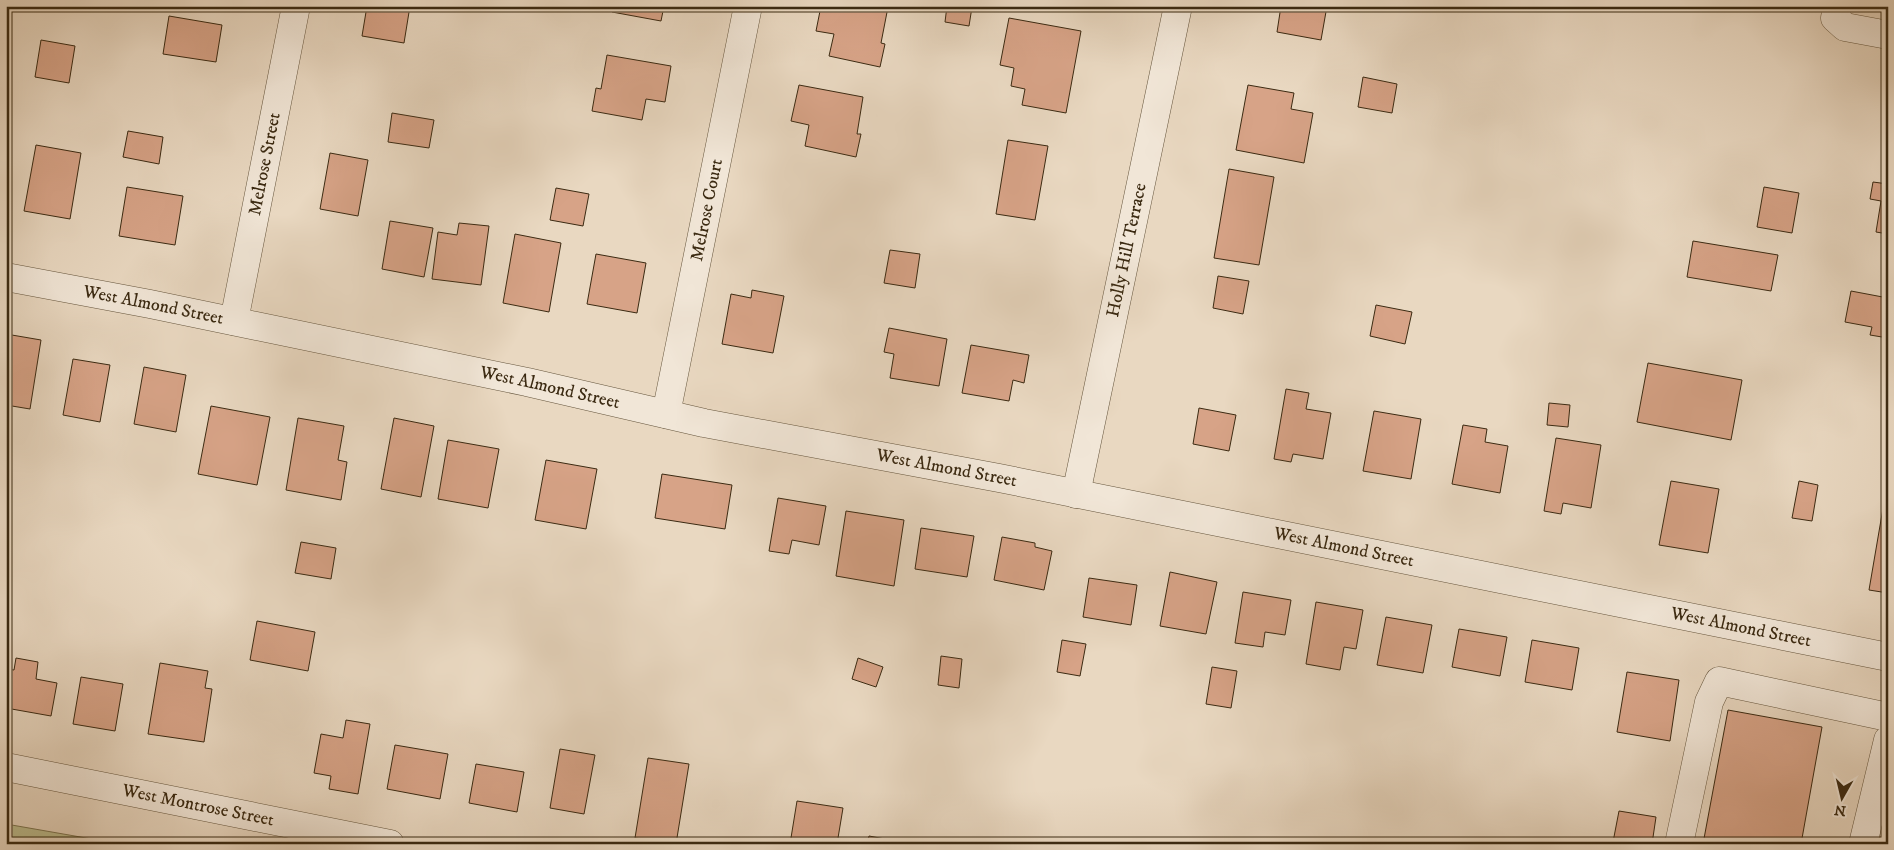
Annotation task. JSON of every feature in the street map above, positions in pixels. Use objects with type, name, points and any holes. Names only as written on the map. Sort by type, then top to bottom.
[{"type":"street","name":"Melrose Street","points":[[234,321],[296,6]]},
{"type":"street","name":"Melrose Court","points":[[666,414],[748,6]]},
{"type":"street","name":"Holly Hill Terrace","points":[[1076,494],[1178,6]]},
{"type":"street","points":[[1837,6],[1836,18],[1845,27],[1888,35]]},
{"type":"street","name":"West Almond Street","points":[[6,277],[234,321],[862,454],[1076,494],[1888,658]]},
{"type":"street","points":[[1679,844],[1708,702],[1719,681],[1888,717]]},
{"type":"street","points":[[1863,844],[1888,740]]},
{"type":"street","name":"West Montrose Street","points":[[6,767],[390,844]]},
{"type":"green space","points":[[6,824],[109,842],[109,844],[6,844]]},
{"type":"building","points":[[367,6],[410,6],[404,43],[362,36]]},
{"type":"building","points":[[613,6],[664,6],[661,21],[612,12]]},
{"type":"building","points":[[821,6],[888,7],[881,43],[885,44],[880,67],[829,56],[834,34],[816,31]]},
{"type":"building","points":[[947,6],[972,7],[969,26],[945,22]]},
{"type":"building","points":[[1281,6],[1327,6],[1321,40],[1277,32]]},
{"type":"building","points":[[169,16],[222,25],[216,62],[163,54]]},
{"type":"building","points":[[1009,18],[1081,31],[1066,113],[1022,105],[1025,89],[1011,86],[1014,68],[1000,65]]},
{"type":"building","points":[[41,40],[75,46],[69,83],[35,77]]},
{"type":"building","points":[[607,55],[671,66],[665,102],[646,99],[642,120],[592,111],[596,88],[601,89]]},
{"type":"building","points":[[1363,77],[1397,84],[1392,113],[1358,107]]},
{"type":"building","points":[[799,85],[863,97],[857,134],[861,134],[856,157],[805,146],[809,125],[791,121]]},
{"type":"building","points":[[1248,85],[1294,93],[1291,109],[1313,113],[1304,163],[1236,150]]},
{"type":"building","points":[[392,113],[434,120],[429,148],[388,142]]},
{"type":"building","points":[[1888,129],[1888,147],[1885,146]]},
{"type":"building","points":[[128,131],[163,137],[159,164],[123,157]]},
{"type":"building","points":[[1008,140],[1048,146],[1035,220],[996,214]]},
{"type":"building","points":[[36,145],[81,153],[70,219],[24,211]]},
{"type":"building","points":[[330,153],[368,160],[358,216],[320,209]]},
{"type":"building","points":[[1229,169],[1274,177],[1259,265],[1214,258]]},
{"type":"building","points":[[1873,182],[1888,184],[1888,234],[1876,232],[1881,201],[1870,199]]},
{"type":"building","points":[[127,187],[183,196],[175,245],[119,236]]},
{"type":"building","points":[[1764,187],[1799,193],[1792,233],[1757,227]]},
{"type":"building","points":[[556,188],[589,194],[583,226],[550,220]]},
{"type":"building","points":[[390,221],[433,228],[424,277],[382,269]]},
{"type":"building","points":[[459,223],[489,226],[481,285],[432,279],[438,232],[457,235]]},
{"type":"building","points":[[515,234],[561,243],[549,312],[503,303]]},
{"type":"building","points":[[1693,241],[1778,255],[1771,291],[1687,277]]},
{"type":"building","points":[[890,250],[920,254],[915,288],[884,283]]},
{"type":"building","points":[[596,254],[646,263],[637,313],[587,304]]},
{"type":"building","points":[[1218,276],[1249,281],[1243,314],[1213,308]]},
{"type":"building","points":[[752,290],[784,296],[773,353],[722,344],[731,294],[751,298]]},
{"type":"building","points":[[1851,291],[1888,298],[1888,338],[1870,335],[1872,327],[1845,322]]},
{"type":"building","points":[[1376,305],[1412,312],[1405,344],[1370,336]]},
{"type":"building","points":[[889,328],[947,339],[939,386],[890,378],[894,354],[884,352]]},
{"type":"building","points":[[6,334],[41,340],[30,409],[6,405]]},
{"type":"building","points":[[971,345],[1029,355],[1024,383],[1013,380],[1009,401],[962,393]]},
{"type":"building","points":[[73,359],[110,365],[100,422],[63,415]]},
{"type":"building","points":[[1648,363],[1742,380],[1731,440],[1637,422]]},
{"type":"building","points":[[144,367],[186,375],[176,432],[134,424]]},
{"type":"building","points":[[1286,389],[1309,393],[1306,409],[1331,413],[1323,459],[1293,454],[1291,462],[1274,459]]},
{"type":"building","points":[[1549,403],[1570,405],[1568,427],[1547,425]]},
{"type":"building","points":[[211,406],[270,417],[257,485],[198,474]]},
{"type":"building","points":[[1199,408],[1236,415],[1229,451],[1193,444]]},
{"type":"building","points":[[1374,411],[1421,419],[1411,479],[1363,471]]},
{"type":"building","points":[[298,418],[344,426],[338,460],[347,462],[341,500],[286,490]]},
{"type":"building","points":[[394,418],[434,426],[421,497],[381,489]]},
{"type":"building","points":[[1463,425],[1487,429],[1485,442],[1508,446],[1500,493],[1452,484]]},
{"type":"building","points":[[1556,438],[1601,445],[1591,508],[1563,503],[1561,514],[1544,511]]},
{"type":"building","points":[[448,440],[499,449],[488,508],[438,499]]},
{"type":"building","points":[[546,460],[597,469],[586,529],[535,520]]},
{"type":"building","points":[[662,474],[732,485],[725,529],[655,518]]},
{"type":"building","points":[[1888,479],[1888,593],[1869,590]]},
{"type":"building","points":[[1671,481],[1719,489],[1708,553],[1659,545]]},
{"type":"building","points":[[1799,481],[1818,485],[1812,521],[1792,518]]},
{"type":"building","points":[[778,498],[826,506],[819,545],[792,540],[789,554],[769,551]]},
{"type":"building","points":[[846,511],[904,520],[894,586],[836,576]]},
{"type":"building","points":[[921,528],[974,536],[967,577],[915,569]]},
{"type":"building","points":[[1002,537],[1035,543],[1035,547],[1052,551],[1044,590],[994,580]]},
{"type":"building","points":[[301,542],[336,548],[331,579],[295,573]]},
{"type":"building","points":[[1170,572],[1217,582],[1206,634],[1160,626]]},
{"type":"building","points":[[1089,578],[1137,585],[1131,625],[1083,617]]},
{"type":"building","points":[[1243,592],[1291,600],[1285,635],[1265,632],[1263,647],[1235,643]]},
{"type":"building","points":[[1316,602],[1363,610],[1356,649],[1344,647],[1340,670],[1306,664]]},
{"type":"building","points":[[1386,617],[1432,625],[1423,673],[1377,665]]},
{"type":"building","points":[[257,621],[315,632],[308,671],[250,660]]},
{"type":"building","points":[[1459,629],[1507,637],[1500,676],[1452,667]]},
{"type":"building","points":[[1062,640],[1086,644],[1080,676],[1057,672]]},
{"type":"building","points":[[1532,640],[1579,648],[1572,690],[1525,682]]},
{"type":"building","points":[[941,656],[962,659],[959,688],[938,685]]},
{"type":"building","points":[[16,658],[38,662],[36,679],[57,683],[51,716],[6,708],[6,669],[14,670]]},
{"type":"building","points":[[858,658],[883,667],[876,687],[852,679]]},
{"type":"building","points":[[160,663],[208,671],[205,688],[212,689],[204,742],[148,734]]},
{"type":"building","points":[[1212,667],[1237,671],[1231,708],[1206,704]]},
{"type":"building","points":[[1627,672],[1679,680],[1670,741],[1617,732]]},
{"type":"building","points":[[81,677],[123,684],[115,731],[73,724]]},
{"type":"building","points":[[1728,710],[1822,727],[1801,844],[1703,844]]},
{"type":"building","points":[[346,720],[370,724],[358,794],[329,789],[331,776],[314,773],[321,734],[343,738]]},
{"type":"building","points":[[395,745],[448,754],[440,799],[387,789]]},
{"type":"building","points":[[560,749],[595,755],[584,814],[550,808]]},
{"type":"building","points":[[648,758],[689,764],[676,844],[635,838]]},
{"type":"building","points":[[476,764],[524,772],[517,812],[469,803]]},
{"type":"building","points":[[797,801],[843,808],[837,844],[790,844]]},
{"type":"building","points":[[1619,811],[1656,817],[1652,844],[1613,842]]},
{"type":"building","points":[[869,836],[912,844],[867,844]]}]
